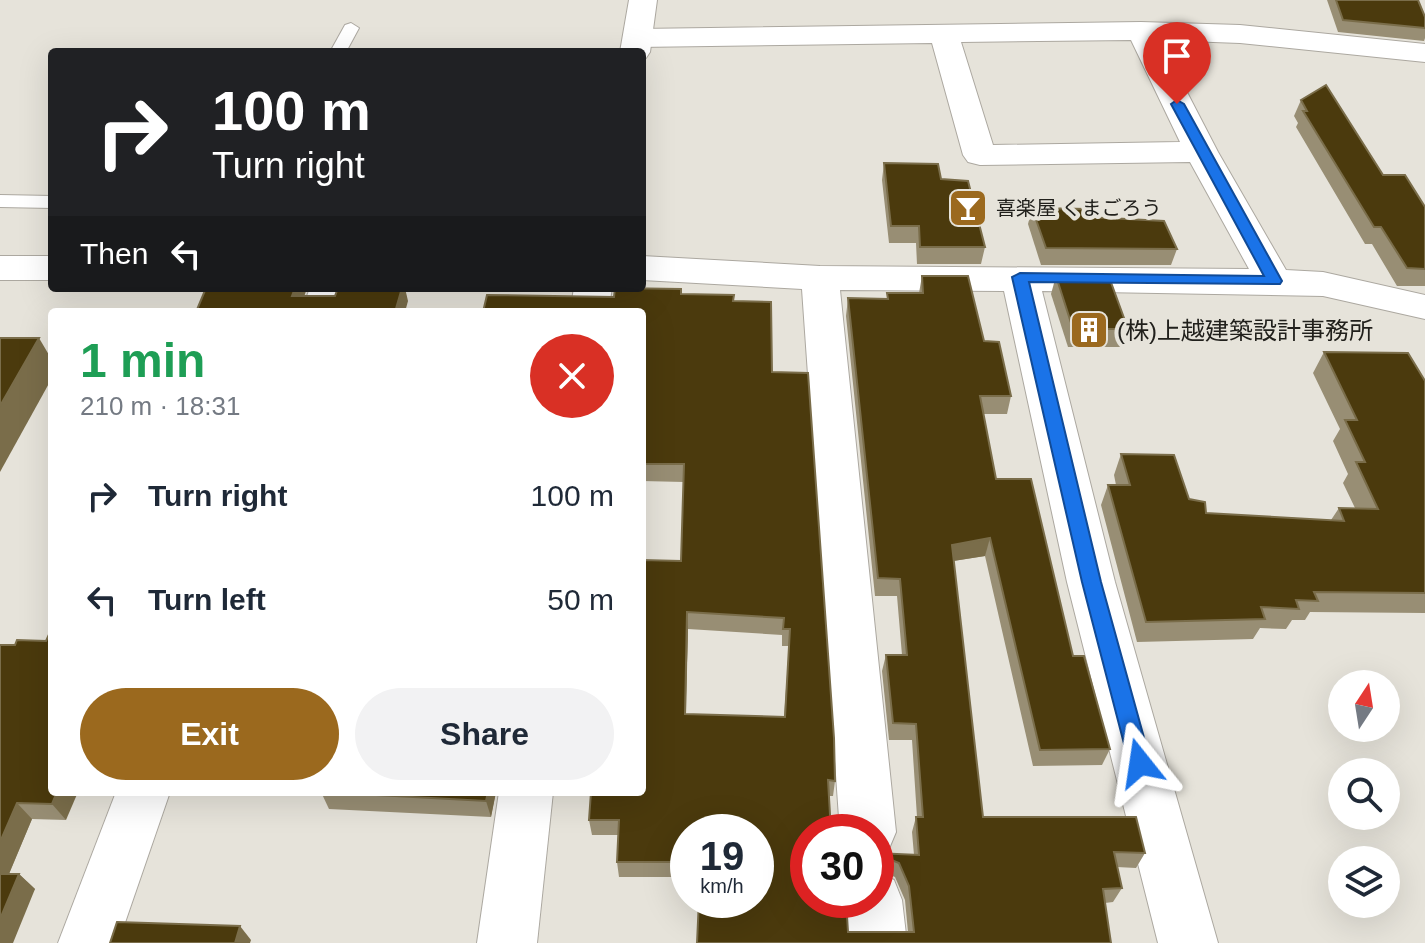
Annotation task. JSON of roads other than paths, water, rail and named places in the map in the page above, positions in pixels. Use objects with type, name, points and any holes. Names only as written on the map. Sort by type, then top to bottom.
[{"type":"street","points":[[643,0],[636,45],[830,24],[944,35],[1141,31],[1240,34],[1425,53]]},
{"type":"street","points":[[1141,31],[1201,152],[1274,281]]},
{"type":"street","points":[[944,35],[980,155],[1201,152]]},
{"type":"street","points":[[0,268],[48,268]]},
{"type":"street","points":[[646,268],[820,278],[1274,281],[1323,284],[1425,307]]},
{"type":"street","points":[[1020,277],[1091,582],[1188,943]]},
{"type":"street","points":[[820,278],[866,814]]},
{"type":"street","points":[[88,943],[142,796]]},
{"type":"street","points":[[507,943],[525,796]]},
{"type":"street","points":[[875,918],[877,943]]},
{"type":"lane","points":[[340,48],[351,28]]},
{"type":"lane","points":[[0,201],[48,202]]},
{"type":"place","name":"喜楽屋 くまごろう","points":[[968,208]]},
{"type":"place","name":"(株)上越建築設計事務所","points":[[1089,330]]}]
